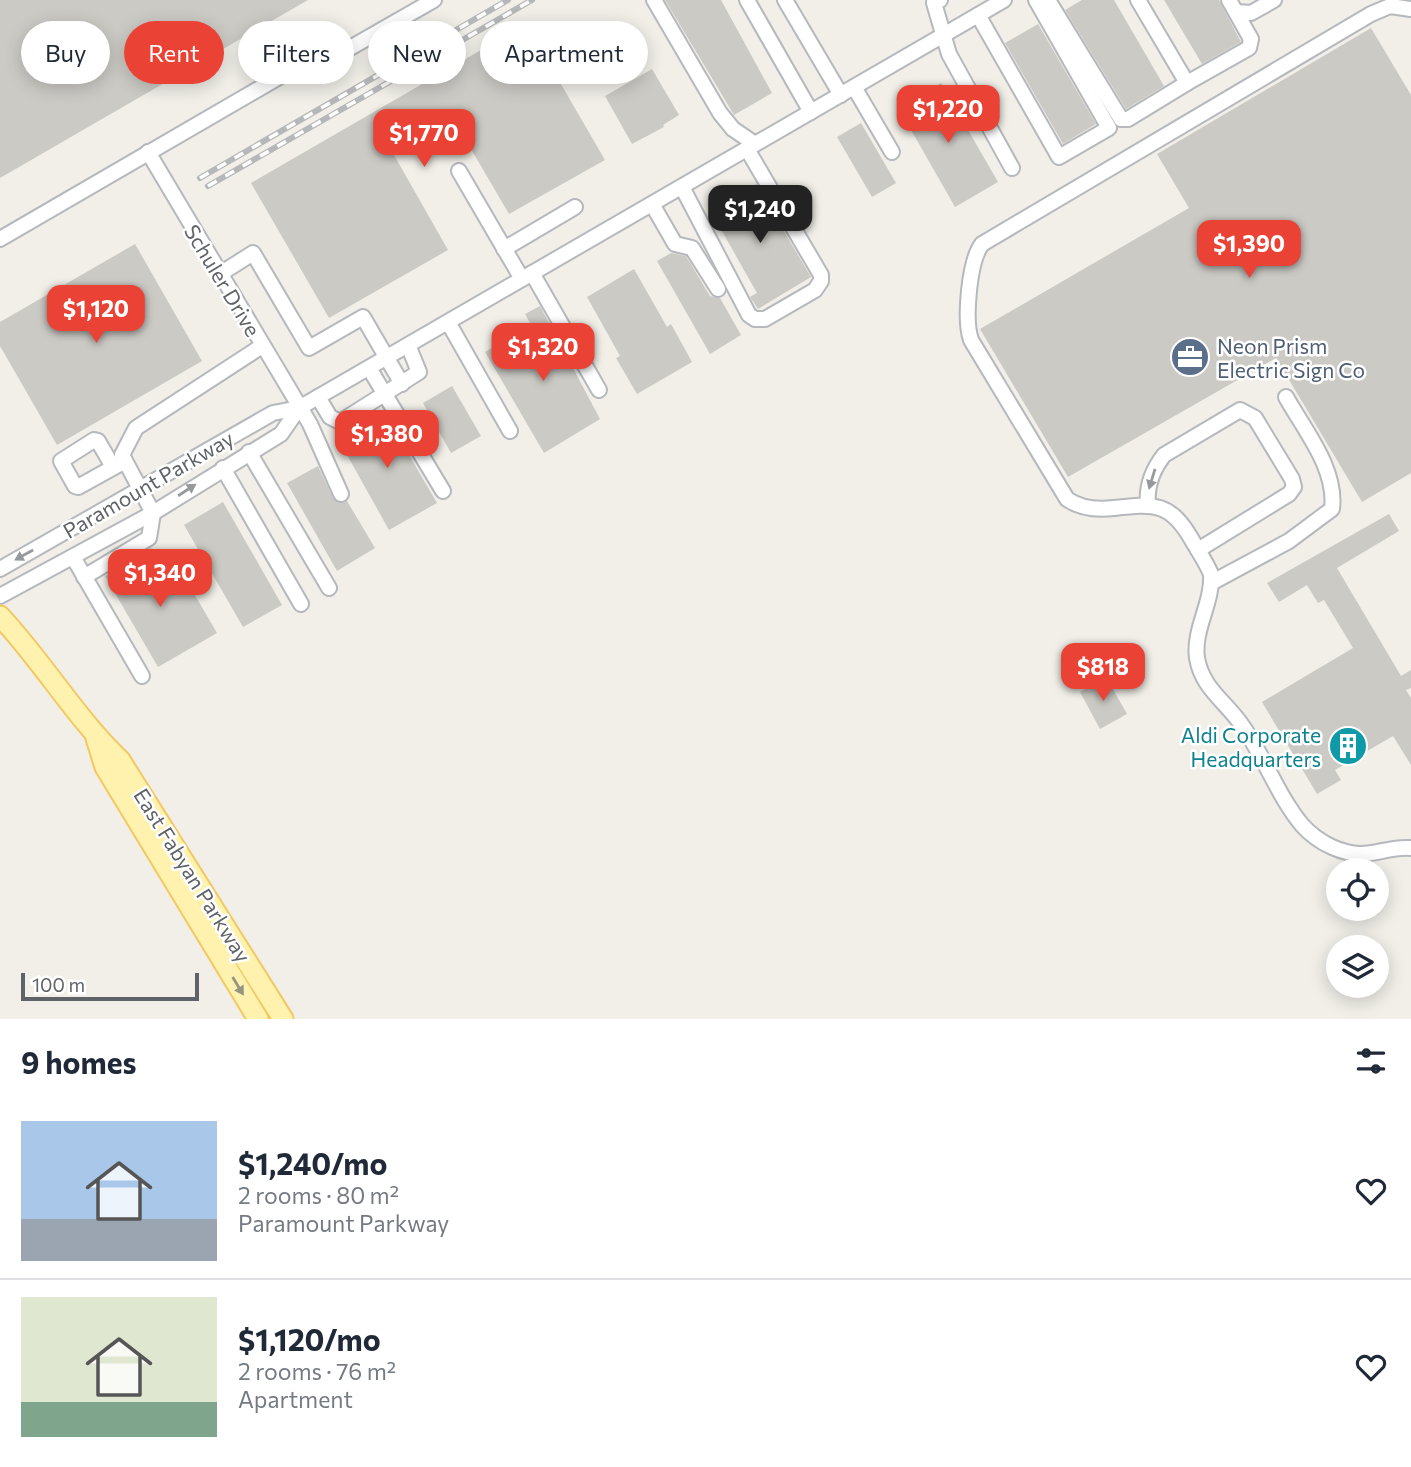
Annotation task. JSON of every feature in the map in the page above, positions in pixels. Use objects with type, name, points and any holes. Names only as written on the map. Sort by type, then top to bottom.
[{"type":"main road","name":"East Fabyan Parkway","points":[[0,616],[47,670],[95,737],[120,760],[283,1019]]},
{"type":"main road","name":"East Fabyan Parkway","points":[[95,737],[105,767],[258,1019]]},
{"type":"street","points":[[0,239],[286,73],[322,64],[434,0]]},
{"type":"street","points":[[654,0],[720,113],[751,146],[821,275],[821,281],[815,290],[765,319],[755,319],[746,309],[682,187]]},
{"type":"street","points":[[747,0],[811,112]]},
{"type":"street","points":[[785,0],[841,95]]},
{"type":"street","points":[[940,0],[934,3],[949,54],[1012,168]]},
{"type":"street","name":"Paramount Parkway","points":[[0,569],[141,491],[273,413],[299,408],[1004,0]]},
{"type":"street","points":[[1138,0],[1187,83]]},
{"type":"street","points":[[1233,6],[1251,13],[1274,0]]},
{"type":"street","points":[[978,15],[1059,157],[1109,128],[1047,1]]},
{"type":"street","points":[[1047,1],[1121,119],[1128,119],[1249,48],[1251,39],[1233,6]]},
{"type":"street","points":[[1411,9],[1390,6],[1371,15],[982,244],[976,252],[967,320],[969,334],[1057,487],[1071,502],[1096,510],[1148,506],[1161,508],[1174,514],[1198,550],[1212,574],[1197,637],[1201,672],[1214,695],[1240,722],[1302,825],[1323,842],[1346,852],[1374,855],[1411,848]]},
{"type":"street","points":[[854,87],[892,152]]},
{"type":"street","name":"Schuler Drive","points":[[148,152],[315,435],[341,494]]},
{"type":"street","points":[[459,171],[504,249],[527,276],[599,390]]},
{"type":"street","points":[[652,204],[675,244],[692,248],[718,289]]},
{"type":"street","points":[[504,249],[575,207]]},
{"type":"street","points":[[220,274],[253,253],[309,348],[363,317],[402,384]]},
{"type":"street","points":[[447,323],[510,431]]},
{"type":"street","points":[[318,397],[330,417],[340,422],[419,372],[408,345]]},
{"type":"street","points":[[84,577],[149,538],[153,513],[141,491],[119,464],[136,428],[262,346]]},
{"type":"street","points":[[369,368],[443,491]]},
{"type":"street","points":[[1211,583],[1289,541],[1332,509],[1335,490],[1324,464],[1286,397]]},
{"type":"street","name":"Paramount Parkway","points":[[0,596],[153,513],[281,433],[299,408]]},
{"type":"street","points":[[1148,506],[1150,481],[1157,464],[1164,456],[1240,410],[1255,418],[1292,479],[1294,487],[1289,494],[1198,550]]},
{"type":"street","points":[[248,452],[329,588]]},
{"type":"street","points":[[223,468],[301,604]]},
{"type":"street","points":[[73,557],[142,676]]},
{"type":"building","points":[[0,0],[308,0],[272,21],[238,21],[238,40],[224,49],[224,21],[124,21],[124,84],[163,84],[0,178]]},
{"type":"building","points":[[665,0],[721,0],[772,93],[734,115]]},
{"type":"building","points":[[1082,0],[1114,0],[1164,86],[1126,109],[1065,10]]},
{"type":"building","points":[[1164,0],[1219,0],[1241,42],[1202,64]]},
{"type":"building","points":[[1038,24],[1096,124],[1063,144],[1005,43]]},
{"type":"building","points":[[1371,28],[1411,95],[1411,473],[1362,502],[1276,358],[1068,477],[980,329],[1189,208],[1157,154]]},
{"type":"building","points":[[480,51],[480,84],[561,84],[605,160],[509,214],[454,120],[394,155],[448,250],[329,318],[251,183],[422,84],[466,84],[466,59]]},
{"type":"building","points":[[652,69],[679,115],[663,125],[664,127],[632,144],[605,96],[626,84],[648,84],[648,71]]},
{"type":"building","points":[[941,83],[998,182],[955,207],[898,107]]},
{"type":"building","points":[[861,123],[896,183],[872,197],[837,137]]},
{"type":"building","points":[[756,184],[811,277],[758,309],[750,297],[757,293],[710,210]]},
{"type":"building","points":[[135,244],[202,361],[57,445],[0,346],[0,322]]},
{"type":"building","points":[[671,253],[686,256],[710,296],[720,298],[741,335],[710,354],[657,261]]},
{"type":"building","points":[[634,269],[667,327],[671,324],[692,362],[637,394],[616,358],[620,356],[587,297]]},
{"type":"building","points":[[540,306],[600,419],[544,453],[485,352],[531,325],[525,314]]},
{"type":"building","points":[[452,386],[481,436],[451,453],[423,403]]},
{"type":"building","points":[[383,410],[437,503],[389,530],[337,437]]},
{"type":"building","points":[[318,466],[333,498],[339,503],[347,501],[375,548],[337,571],[287,483]]},
{"type":"building","points":[[223,502],[282,605],[243,627],[184,525]]},
{"type":"building","points":[[1389,514],[1399,531],[1337,568],[1401,676],[1411,670],[1411,688],[1406,690],[1411,698],[1411,765],[1393,736],[1335,770],[1341,780],[1317,794],[1262,702],[1353,648],[1324,600],[1318,603],[1307,585],[1279,602],[1267,583]]},
{"type":"building","points":[[151,548],[175,593],[189,585],[217,633],[158,667],[105,576]]},
{"type":"building","points":[[1106,677],[1127,714],[1100,729],[1080,692]]},
{"type":"railway","points":[[200,178],[508,0]]},
{"type":"railway","points":[[208,186],[532,0]]},
{"type":"place","name":"Neon Prism Electric Sign Co","points":[[1190,357]]},
{"type":"place","name":"Aldi Corporate Headquarters","points":[[1348,746]]}]
